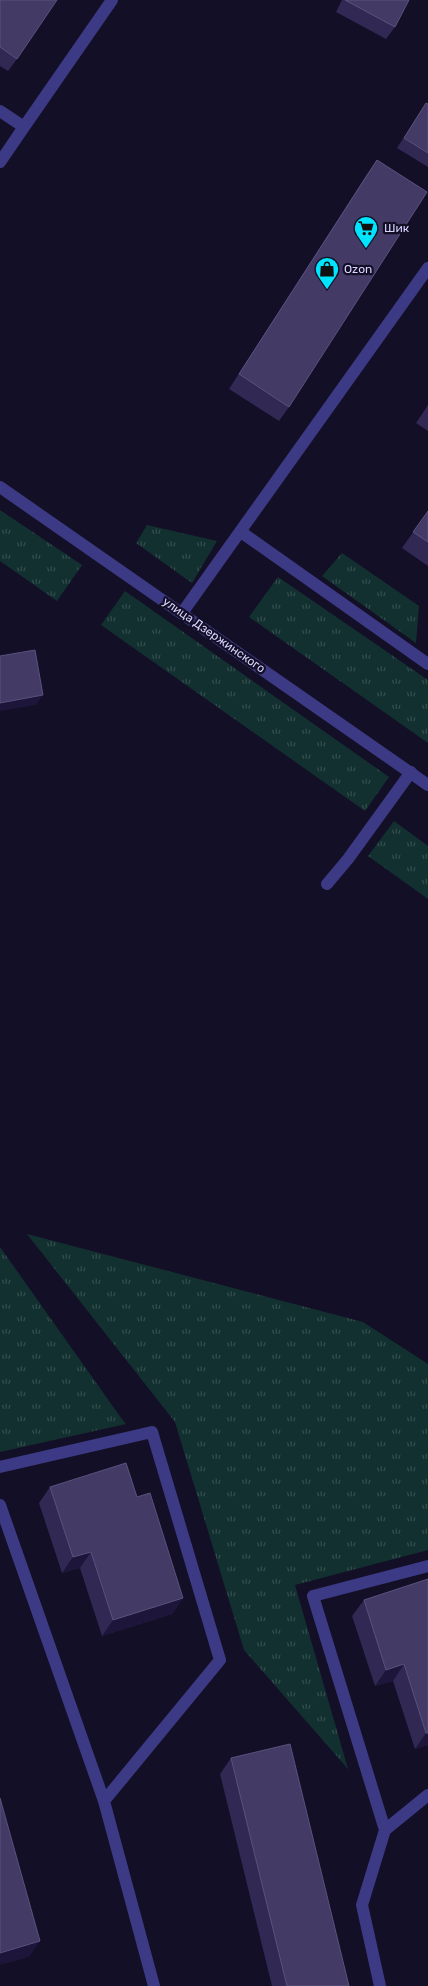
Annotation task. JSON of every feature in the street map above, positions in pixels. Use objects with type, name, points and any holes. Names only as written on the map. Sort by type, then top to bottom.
[{"type":"street","points":[[0,162],[112,0]]},
{"type":"street","points":[[0,110],[24,127]]},
{"type":"street","points":[[182,613],[428,268]]},
{"type":"street","name":"улица Дзержинского","points":[[0,487],[428,784]]},
{"type":"street","points":[[240,532],[428,664]]},
{"type":"street","points":[[327,884],[348,859],[411,772]]},
{"type":"street","points":[[0,1468],[152,1432],[220,1660],[104,1801]]},
{"type":"street","points":[[0,1505],[104,1801],[154,1986]]},
{"type":"street","points":[[380,1986],[362,1905],[384,1830],[313,1596],[428,1566]]},
{"type":"street","points":[[384,1830],[428,1795]]},
{"type":"green space","points":[[0,510],[82,565],[57,601],[0,561]]},
{"type":"green space","points":[[147,525],[217,541],[192,583],[136,543]]},
{"type":"green space","points":[[342,553],[419,606],[416,643],[322,576]]},
{"type":"green space","points":[[278,577],[428,680],[428,743],[249,617]]},
{"type":"green space","points":[[125,591],[389,777],[365,811],[101,625]]},
{"type":"green space","points":[[394,821],[428,846],[428,899],[368,856]]},
{"type":"green space","points":[[27,1234],[363,1322],[428,1364],[428,1550],[295,1585],[348,1769],[244,1650],[175,1422]]},
{"type":"green space","points":[[0,1247],[119,1415],[126,1424],[0,1452]]},
{"type":"building","points":[[0,0],[57,0],[17,59],[0,47]]},
{"type":"building","points":[[345,0],[409,0],[395,27]]},
{"type":"building","points":[[426,103],[428,104],[428,153],[404,138]]},
{"type":"building","points":[[377,160],[427,192],[289,407],[239,374]]},
{"type":"building","points":[[428,511],[428,542],[413,532]]},
{"type":"building","points":[[35,650],[43,695],[0,703],[0,656]]},
{"type":"building","points":[[126,1463],[137,1497],[150,1493],[183,1598],[113,1620],[91,1552],[73,1557],[50,1487]]},
{"type":"building","points":[[428,1579],[428,1733],[426,1733],[404,1664],[386,1670],[364,1600]]},
{"type":"building","points":[[290,1744],[349,1986],[287,1986],[231,1758]]},
{"type":"building","points":[[0,1798],[40,1941],[0,1953]]},
{"type":"place","name":"Шик","points":[[366,249]]},
{"type":"place","name":"Ozon","points":[[327,290]]}]
